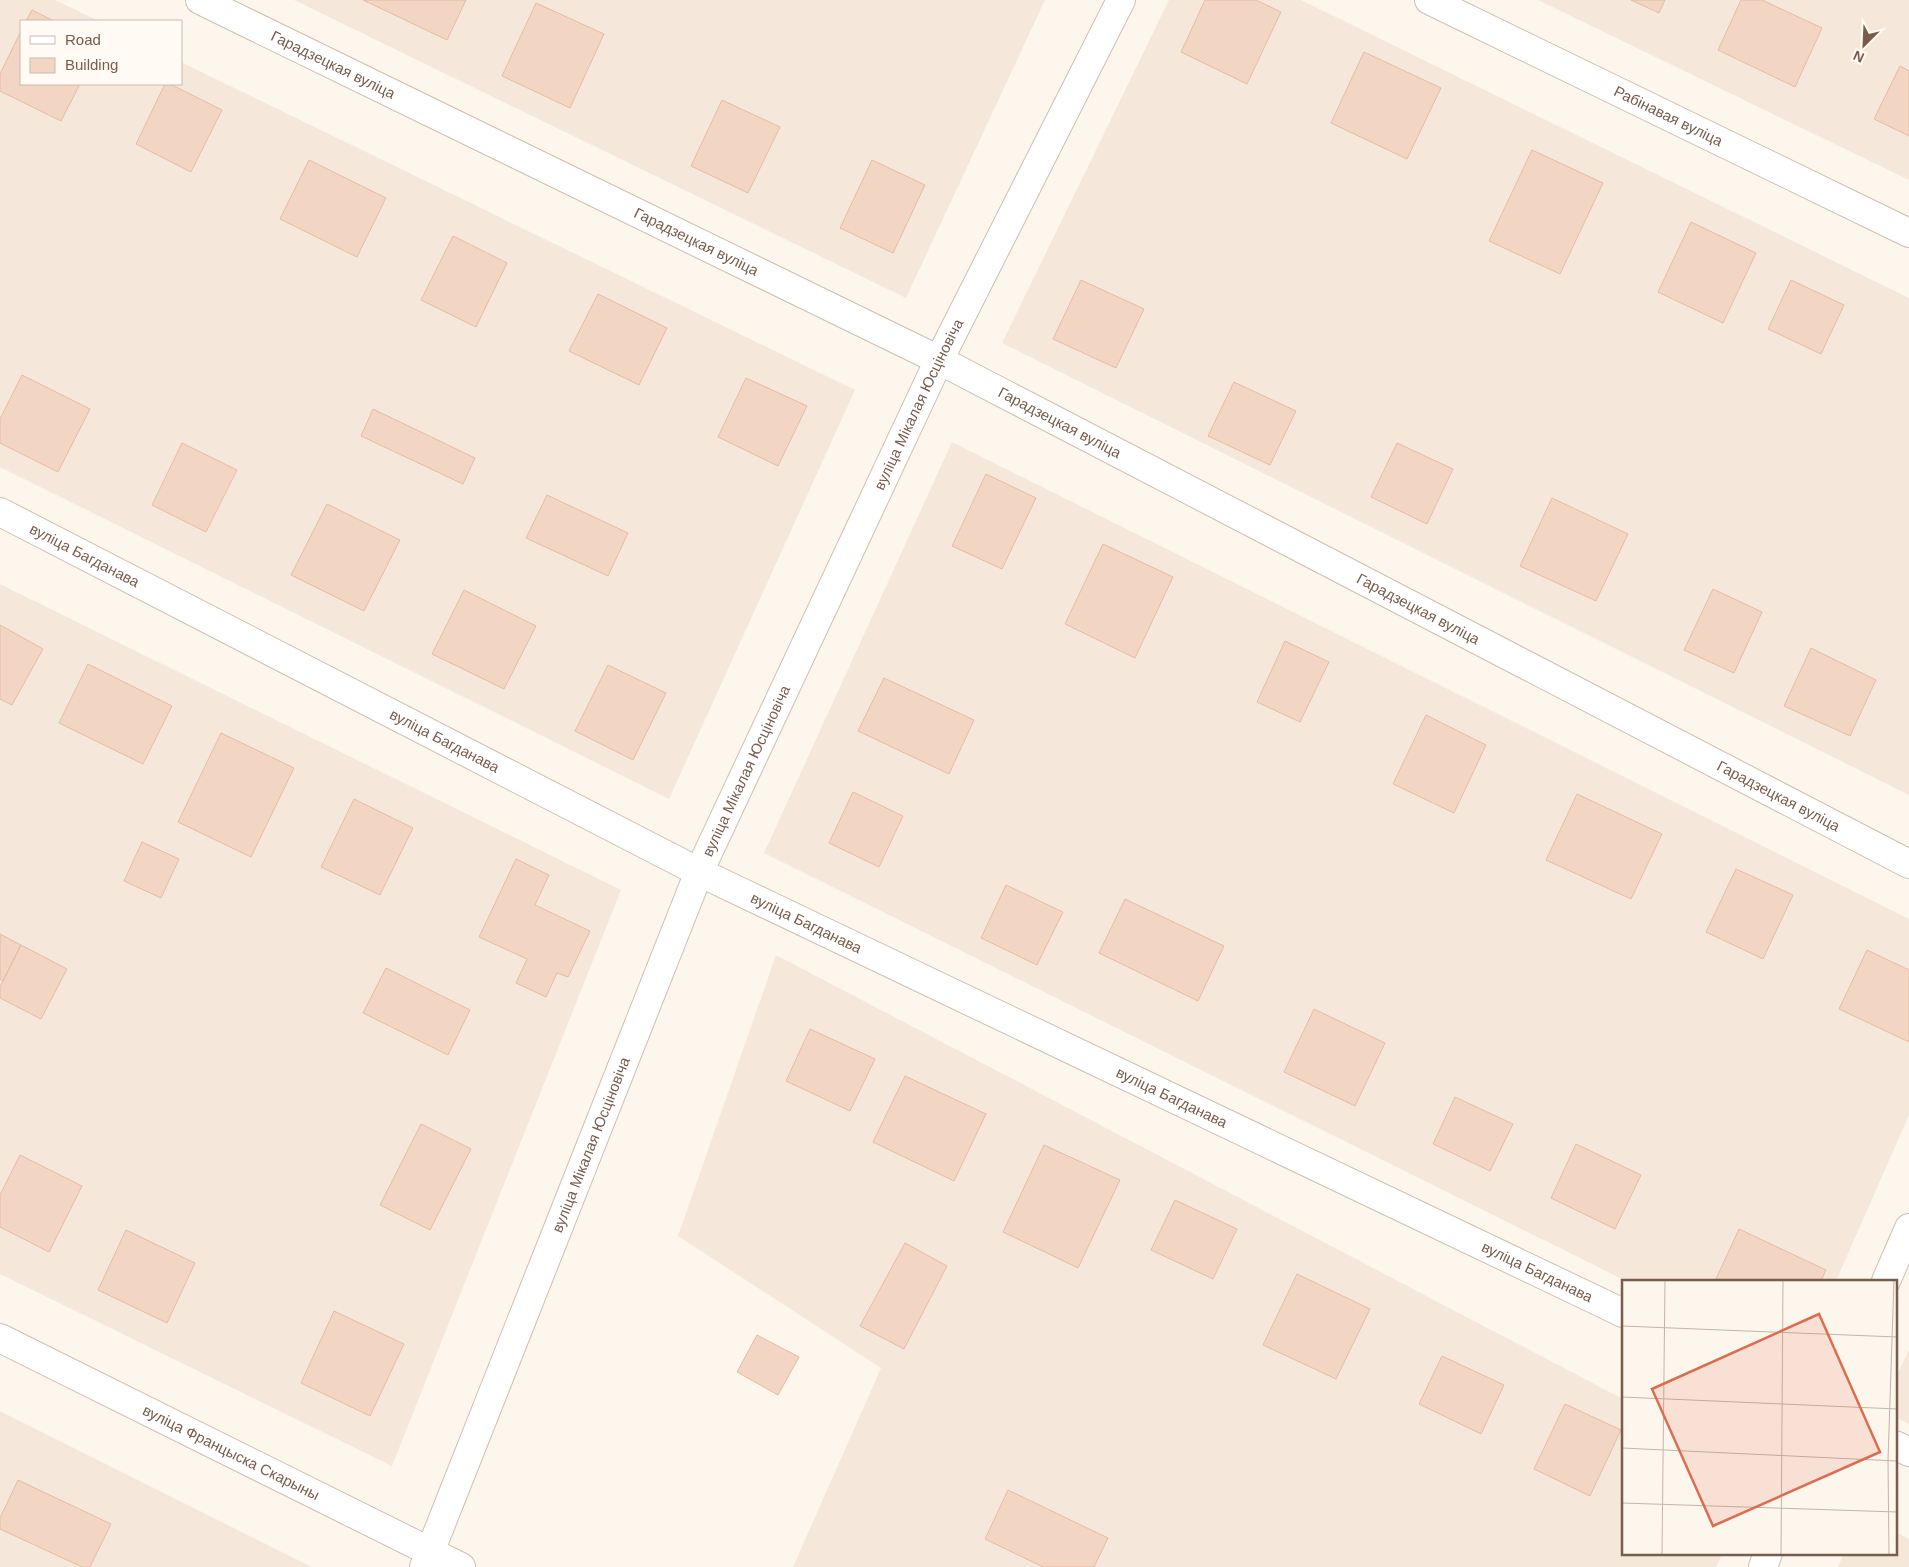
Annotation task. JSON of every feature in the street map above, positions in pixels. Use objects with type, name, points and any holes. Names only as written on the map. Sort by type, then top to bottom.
[{"type":"street","name":"Гарадзецкая вуліца","points":[[200,0],[939,360],[1909,864]]},
{"type":"street","name":"вуліца Мікалая Юсціновіча","points":[[428,1560],[699,872],[939,360],[1121,0]]},
{"type":"street","name":"Рабінавая вуліца","points":[[1429,0],[1909,233]]},
{"type":"street","name":"вуліца Багданава","points":[[0,512],[699,872],[1622,1313]]},
{"type":"street","points":[[1886,1280],[1909,1228]]},
{"type":"street","name":"вуліца Францыска Скарыны","points":[[0,1338],[428,1560],[461,1567]]},
{"type":"street","points":[[1896,1446],[1909,1452]]},
{"type":"street","points":[[1763,1567],[1768,1554]]},
{"type":"shaded area","points":[[0,0],[55,0],[97,20],[20,20],[20,85],[182,85],[182,62],[855,390],[669,799],[0,467]]},
{"type":"shaded area","points":[[294,0],[1045,0],[906,298]]},
{"type":"shaded area","points":[[1169,0],[1301,0],[1909,298],[1909,795],[1002,343]]},
{"type":"shaded area","points":[[1538,0],[1909,0],[1909,180]]},
{"type":"shaded area","points":[[952,442],[1909,919],[1909,1115],[1836,1280],[1624,1280],[764,853]]},
{"type":"shaded area","points":[[0,584],[621,890],[392,1466],[0,1274]]},
{"type":"shaded area","points":[[776,955],[1622,1398],[1622,1554],[1722,1554],[1716,1567],[793,1567],[881,1368],[678,1236]]},
{"type":"shaded area","points":[[1909,1350],[1909,1424],[1896,1418],[1896,1377]]},
{"type":"shaded area","points":[[0,1411],[312,1567],[0,1567]]},
{"type":"shaded area","points":[[1896,1532],[1909,1539],[1909,1567],[1838,1567],[1844,1554],[1896,1554]]},
{"type":"building","points":[[363,0],[466,0],[447,40]]},
{"type":"building","points":[[1205,0],[1256,0],[1281,12],[1247,84],[1181,52]]},
{"type":"building","points":[[1631,0],[1665,0],[1659,13]]},
{"type":"building","points":[[1741,0],[1762,0],[1822,28],[1795,87],[1718,50]]},
{"type":"building","points":[[536,3],[604,34],[570,108],[502,76]]},
{"type":"building","points":[[32,10],[52,20],[27,20]]},
{"type":"building","points":[[20,33],[20,85],[79,85],[61,121],[0,91],[0,74]]},
{"type":"building","points":[[1364,52],[1441,88],[1407,159],[1331,123]]},
{"type":"building","points":[[1900,66],[1909,71],[1909,136],[1874,119]]},
{"type":"building","points":[[165,85],[172,85],[222,110],[191,172],[136,144]]},
{"type":"building","points":[[722,100],[780,127],[748,193],[691,166]]},
{"type":"building","points":[[1532,150],[1603,183],[1560,274],[1489,241]]},
{"type":"building","points":[[309,160],[386,198],[357,257],[280,219]]},
{"type":"building","points":[[872,160],[925,185],[893,253],[840,228]]},
{"type":"building","points":[[1691,222],[1756,253],[1723,323],[1658,292]]},
{"type":"building","points":[[453,236],[507,263],[476,327],[421,300]]},
{"type":"building","points":[[1081,280],[1144,309],[1116,368],[1053,339]]},
{"type":"building","points":[[1791,280],[1844,305],[1821,354],[1768,329]]},
{"type":"building","points":[[598,294],[667,328],[639,385],[569,351]]},
{"type":"building","points":[[22,375],[90,409],[58,472],[0,443],[0,419]]},
{"type":"building","points":[[746,378],[807,406],[778,466],[718,437]]},
{"type":"building","points":[[1234,382],[1296,411],[1270,465],[1208,436]]},
{"type":"building","points":[[373,409],[475,458],[463,484],[361,436]]},
{"type":"building","points":[[182,443],[237,470],[206,532],[152,505]]},
{"type":"building","points":[[1397,443],[1453,469],[1427,524],[1371,497]]},
{"type":"building","points":[[986,474],[1036,498],[1002,569],[952,546]]},
{"type":"building","points":[[547,495],[628,533],[608,576],[526,538]]},
{"type":"building","points":[[1552,498],[1628,534],[1596,601],[1520,566]]},
{"type":"building","points":[[327,504],[400,540],[364,611],[291,575]]},
{"type":"building","points":[[1103,544],[1173,577],[1135,658],[1065,624]]},
{"type":"building","points":[[1713,589],[1762,612],[1734,673],[1684,650]]},
{"type":"building","points":[[464,590],[536,626],[504,689],[432,654]]},
{"type":"building","points":[[0,625],[43,649],[12,705],[0,699]]},
{"type":"building","points":[[1285,641],[1329,662],[1300,722],[1257,702]]},
{"type":"building","points":[[1811,648],[1876,680],[1850,736],[1784,706]]},
{"type":"building","points":[[88,664],[172,706],[143,764],[59,723]]},
{"type":"building","points":[[608,665],[666,693],[633,760],[575,731]]},
{"type":"building","points":[[884,678],[974,720],[949,774],[858,731]]},
{"type":"building","points":[[1426,715],[1486,745],[1454,813],[1393,784]]},
{"type":"building","points":[[221,733],[294,768],[251,857],[178,822]]},
{"type":"building","points":[[853,792],[903,816],[879,867],[829,843]]},
{"type":"building","points":[[1577,794],[1662,834],[1631,899],[1546,860]]},
{"type":"building","points":[[354,799],[413,828],[380,895],[321,867]]},
{"type":"building","points":[[142,842],[179,859],[161,898],[124,881]]},
{"type":"building","points":[[516,859],[549,875],[535,905],[590,931],[568,977],[557,973],[546,997],[516,983],[527,959],[479,937]]},
{"type":"building","points":[[1736,869],[1793,895],[1763,959],[1706,932]]},
{"type":"building","points":[[1006,885],[1063,912],[1037,965],[981,938]]},
{"type":"building","points":[[1125,899],[1224,946],[1198,1001],[1099,953]]},
{"type":"building","points":[[0,934],[21,945],[3,981],[0,979]]},
{"type":"building","points":[[21,945],[67,969],[41,1019],[0,998],[0,987]]},
{"type":"building","points":[[1867,950],[1909,970],[1909,1042],[1839,1009]]},
{"type":"building","points":[[386,968],[470,1010],[448,1055],[363,1013]]},
{"type":"building","points":[[1314,1009],[1385,1043],[1355,1106],[1284,1072]]},
{"type":"building","points":[[810,1029],[875,1059],[850,1111],[786,1081]]},
{"type":"building","points":[[905,1076],[986,1114],[954,1181],[873,1142]]},
{"type":"building","points":[[1455,1097],[1513,1124],[1490,1171],[1433,1144]]},
{"type":"building","points":[[421,1124],[471,1149],[430,1230],[380,1205]]},
{"type":"building","points":[[1576,1144],[1641,1175],[1615,1229],[1551,1198]]},
{"type":"building","points":[[1044,1145],[1120,1180],[1078,1268],[1003,1232]]},
{"type":"building","points":[[20,1155],[82,1186],[49,1252],[0,1227],[0,1195]]},
{"type":"building","points":[[1175,1200],[1237,1229],[1213,1279],[1151,1250]]},
{"type":"building","points":[[1739,1229],[1826,1270],[1821,1280],[1715,1280]]},
{"type":"building","points":[[126,1230],[195,1263],[167,1323],[98,1290]]},
{"type":"building","points":[[905,1243],[947,1266],[904,1349],[860,1326]]},
{"type":"building","points":[[1297,1274],[1370,1309],[1336,1379],[1263,1345]]},
{"type":"building","points":[[334,1311],[404,1344],[370,1416],[301,1383]]},
{"type":"building","points":[[757,1335],[799,1357],[778,1395],[737,1372]]},
{"type":"building","points":[[1442,1356],[1504,1385],[1481,1434],[1419,1404]]},
{"type":"building","points":[[1565,1404],[1621,1430],[1590,1496],[1534,1469]]},
{"type":"building","points":[[18,1480],[111,1524],[90,1567],[82,1567],[0,1529],[0,1518]]},
{"type":"building","points":[[1008,1490],[1108,1538],[1094,1567],[1043,1567],[985,1539]]}]
